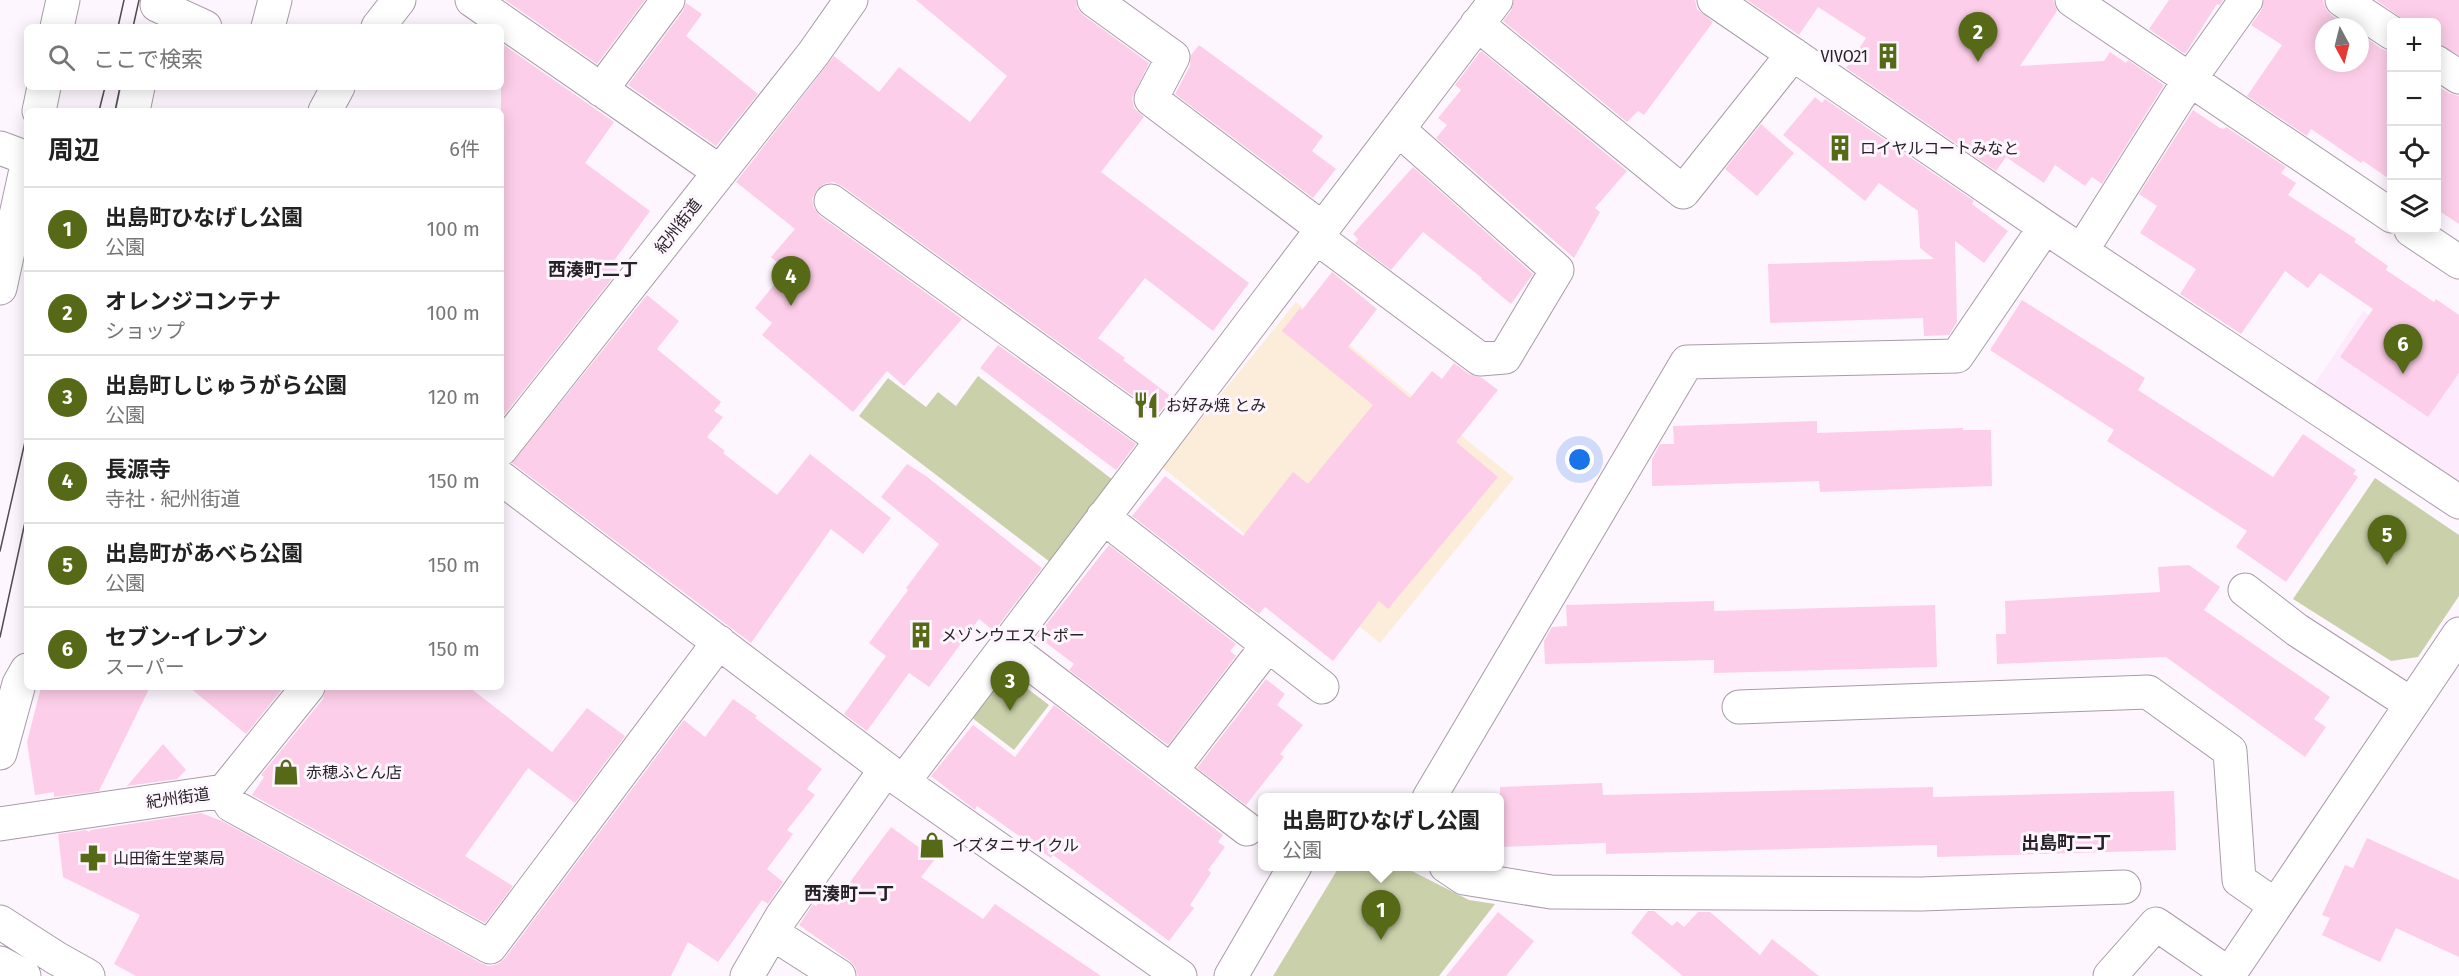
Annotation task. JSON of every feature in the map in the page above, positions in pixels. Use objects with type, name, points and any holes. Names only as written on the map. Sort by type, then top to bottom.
[{"type":"street","points":[[58,24],[63,0]]},
{"type":"street","points":[[269,24],[275,0]]},
{"type":"street","points":[[380,24],[399,0]]},
{"type":"street","points":[[472,0],[720,172]]},
{"type":"street","points":[[601,90],[668,0]]},
{"type":"street","name":"紀州街道","points":[[504,445],[813,54],[851,0]]},
{"type":"street","points":[[1094,0],[1173,57],[1151,99],[1480,360],[1505,357],[1557,270],[1398,129]]},
{"type":"street","points":[[1714,0],[2045,227],[2459,502]]},
{"type":"street","points":[[2072,0],[2387,213]]},
{"type":"street","points":[[2082,250],[2190,78],[2246,0]]},
{"type":"street","points":[[2342,0],[2387,30]]},
{"type":"street","points":[[156,11],[196,24]]},
{"type":"street","points":[[747,976],[772,933],[894,775],[1006,645],[1486,12],[1683,192],[1793,54]]},
{"type":"street","points":[[2441,65],[2459,77]]},
{"type":"street","points":[[40,108],[43,90]]},
{"type":"street","points":[[134,108],[137,90]]},
{"type":"street","points":[[0,148],[24,157]]},
{"type":"street","points":[[0,288],[24,179]]},
{"type":"street","points":[[831,201],[1162,440]]},
{"type":"street","points":[[1432,793],[1688,362],[1957,356],[2045,227]]},
{"type":"street","points":[[2417,234],[2459,262]]},
{"type":"street","points":[[504,480],[894,775],[1180,976]]},
{"type":"street","points":[[1103,517],[1322,687]]},
{"type":"street","points":[[2245,590],[2298,630],[2411,704]]},
{"type":"street","points":[[2110,976],[2156,924],[2228,975],[2459,634]]},
{"type":"street","points":[[224,791],[231,805],[490,947],[719,642]]},
{"type":"street","points":[[1006,645],[1246,829]]},
{"type":"street","points":[[1170,771],[1268,645]]},
{"type":"street","points":[[0,753],[24,676]]},
{"type":"street","name":"紀州街道","points":[[0,824],[224,791],[306,690]]},
{"type":"street","points":[[1739,707],[2148,692],[2230,751],[2239,880],[2275,905]]},
{"type":"street","points":[[1231,976],[1293,871]]},
{"type":"street","points":[[1453,871],[1464,878],[1551,892],[1921,894],[2124,887]]},
{"type":"street","points":[[0,922],[88,976]]},
{"type":"street","points":[[772,933],[839,976]]},
{"type":"street","points":[[0,963],[24,976]]},
{"type":"shaded area","points":[[1296,302],[1514,478],[1380,643],[1162,467]]},
{"type":"shaded area","points":[[2363,311],[2459,375],[2459,485],[2312,388]]},
{"type":"green space","points":[[978,376],[1113,480],[1050,562],[859,416],[888,378],[926,407],[938,392],[956,406]]},
{"type":"green space","points":[[2375,478],[2459,535],[2459,596],[2418,657],[2391,661],[2293,599]]},
{"type":"green space","points":[[1016,680],[1049,705],[1014,750],[971,717],[999,682]]},
{"type":"green space","points":[[1337,871],[1412,871],[1469,900],[1495,904],[1439,976],[1273,976]]},
{"type":"building","points":[[505,0],[645,0],[597,64]]},
{"type":"building","points":[[916,0],[1076,0],[1077,8],[1083,15],[1149,63],[1132,98],[1134,108],[1144,117],[1101,172],[1249,283],[1213,331],[1145,278],[1098,338],[1172,397],[1158,414],[842,186],[833,182],[824,184],[816,191],[812,199],[814,208],[820,216],[962,319],[904,386],[887,371],[853,412],[762,335],[772,323],[755,308],[786,270],[771,257],[795,229],[736,182],[834,56],[879,92],[899,67],[970,122],[1007,76]]},
{"type":"building","points":[[1514,0],[1695,0],[1697,9],[1713,22],[1644,115],[1638,111],[1627,122],[1503,21],[1511,11]]},
{"type":"building","points":[[1747,0],[2053,0],[2057,11],[2020,66],[2104,61],[2110,52],[2126,63],[2128,60],[2164,85],[2102,184],[2092,177],[2085,186],[2055,165],[2044,183],[2006,157],[1996,171],[1846,68],[1866,38],[1818,7],[1799,35]]},
{"type":"building","points":[[2169,0],[2223,0],[2220,5],[2217,4],[2185,54],[2149,29]]},
{"type":"building","points":[[2264,0],[2323,0],[2326,9],[2336,18],[2315,18],[2315,72],[2369,72],[2369,40],[2387,51],[2387,177],[2363,161],[2361,163],[2311,129],[2307,136],[2247,96],[2282,45],[2251,25],[2261,11]]},
{"type":"building","points":[[2376,0],[2459,0],[2459,55],[2441,46],[2441,18],[2401,18]]},
{"type":"building","points":[[686,3],[702,14],[686,36],[758,94],[716,146],[628,85],[683,11]]},
{"type":"building","points":[[504,45],[614,122],[585,163],[650,211],[611,265],[618,271],[504,415],[504,108],[501,108],[501,90],[504,90]]},
{"type":"building","points":[[1199,45],[1323,136],[1312,151],[1336,169],[1313,198],[1175,94],[1190,66],[1191,55]]},
{"type":"building","points":[[1481,51],[1627,171],[1595,208],[1600,212],[1574,258],[1436,138],[1447,125],[1438,118],[1461,90],[1455,85]]},
{"type":"building","points":[[2441,88],[2459,96],[2459,224],[2441,212]]},
{"type":"building","points":[[1815,97],[1822,103],[1825,99],[1974,201],[1972,204],[2008,231],[1984,263],[1955,241],[1957,322],[1949,335],[1924,336],[1923,318],[1770,323],[1768,264],[1934,259],[1920,248],[1918,211],[1879,183],[1865,201],[1783,135]]},
{"type":"building","points":[[2193,110],[2220,128],[2226,127],[2286,167],[2281,173],[2296,183],[2288,195],[2356,239],[2354,242],[2388,266],[2386,270],[2434,302],[2436,299],[2459,315],[2459,373],[2428,417],[2340,357],[2373,309],[2320,273],[2308,288],[2285,271],[2241,334],[2180,294],[2196,269],[2140,233],[2157,206],[2139,194]]},
{"type":"building","points":[[1761,124],[1794,153],[1757,196],[1725,169]]},
{"type":"building","points":[[1413,167],[1533,274],[1511,304],[1423,232],[1391,270],[1355,243],[1358,239],[1353,234]]},
{"type":"building","points":[[1332,272],[1377,309],[1348,347],[1410,398],[1432,371],[1442,379],[1454,363],[1469,374],[1482,378],[1498,390],[1456,442],[1498,477],[1388,609],[1379,601],[1333,661],[1265,607],[1259,614],[1132,516],[1165,476],[1243,536],[1293,472],[1308,484],[1373,405],[1282,331]]},
{"type":"building","points":[[647,295],[679,321],[657,349],[721,402],[714,411],[723,417],[707,437],[725,451],[723,453],[777,495],[810,454],[891,518],[863,554],[831,529],[751,643],[512,463]]},
{"type":"building","points":[[2022,300],[2145,378],[2138,390],[2273,477],[2303,434],[2356,470],[2353,474],[2358,477],[2286,582],[2236,547],[2247,531],[2107,441],[2114,430],[1990,350]]},
{"type":"building","points":[[998,345],[1136,444],[1116,470],[980,368]]},
{"type":"building","points":[[1817,421],[1817,433],[1963,428],[1963,430],[1991,430],[1992,486],[1820,492],[1819,481],[1652,486],[1652,459],[1660,444],[1674,444],[1673,426]]},
{"type":"building","points":[[907,464],[926,476],[1042,568],[994,631],[979,619],[929,687],[909,673],[867,731],[844,714],[886,656],[869,643],[939,544],[881,497]]},
{"type":"building","points":[[1109,545],[1236,644],[1230,651],[1236,656],[1168,745],[1069,670],[1074,664],[1037,636]]},
{"type":"building","points":[[2189,565],[2220,587],[2204,610],[2330,697],[2314,719],[2326,727],[2305,757],[2166,657],[1997,664],[1996,634],[2006,634],[2005,601],[2160,592],[2158,567]]},
{"type":"building","points":[[1714,601],[1714,611],[1935,605],[1937,667],[1714,673],[1714,660],[1545,664],[1544,641],[1552,627],[1567,626],[1566,605]]},
{"type":"building","points":[[1266,679],[1285,694],[1277,705],[1303,725],[1280,754],[1284,757],[1246,805],[1197,768]]},
{"type":"building","points":[[40,690],[149,690],[99,791],[54,797],[54,792],[35,795],[27,742]]},
{"type":"building","points":[[193,690],[282,690],[246,734]]},
{"type":"building","points":[[325,690],[473,690],[552,752],[587,708],[625,736],[575,803],[528,768],[465,856],[513,886],[485,923],[252,795],[264,777],[261,775],[323,699]]},
{"type":"building","points":[[733,699],[822,769],[807,789],[815,795],[787,830],[793,834],[767,869],[783,882],[768,904],[762,900],[718,962],[688,942],[671,976],[136,976],[114,964],[140,915],[63,877],[58,834],[86,830],[89,832],[201,813],[222,821],[481,963],[489,966],[498,964],[505,958],[684,720],[705,737]]},
{"type":"building","points":[[1054,705],[1223,835],[1218,842],[1225,847],[1208,870],[1211,873],[1190,905],[1194,908],[1169,941],[1053,855],[1051,858],[977,806],[975,810],[931,776],[973,725],[1015,757]]},
{"type":"building","points":[[163,744],[186,770],[177,779],[127,786]]},
{"type":"building","points":[[1602,783],[1603,795],[1933,787],[1933,797],[2174,791],[2176,850],[1937,857],[1937,845],[1606,854],[1606,843],[1504,847],[1504,793],[1500,793],[1500,787]]},
{"type":"building","points":[[891,827],[935,859],[921,877],[983,919],[995,904],[1101,976],[858,976],[850,961],[799,925],[813,904],[816,906],[833,883],[844,890]]},
{"type":"building","points":[[2367,838],[2459,880],[2459,957],[2396,928],[2380,962],[2322,935],[2330,918],[2322,915],[2345,865],[2353,868]]},
{"type":"building","points":[[1648,911],[1654,911],[1672,926],[1677,921],[1684,927],[1698,912],[1710,912],[1760,955],[1772,939],[1819,976],[1683,976],[1631,933]]},
{"type":"building","points":[[1498,912],[1534,941],[1506,976],[1446,976]]},
{"type":"tram line","points":[[119,24],[124,0]]},
{"type":"tram line","points":[[134,24],[139,0]]},
{"type":"tram line","points":[[100,108],[104,90]]},
{"type":"tram line","points":[[116,108],[119,90]]},
{"type":"tram line","points":[[0,551],[24,446]]},
{"type":"tram line","points":[[0,637],[24,527]]},
{"type":"place","name":"VIVO21","points":[[1888,56]]},
{"type":"place","name":"オレンジコンテナ","points":[[1978,62]]},
{"type":"place","name":"ロイヤルコートみなと","points":[[1840,148]]},
{"type":"place","name":"長源寺","points":[[791,306]]},
{"type":"place","name":"セブン-イレブン","points":[[2403,374]]},
{"type":"place","name":"お好み焼 とみ","points":[[1146,405]]},
{"type":"place","name":"出島町があべら公園","points":[[2387,565]]},
{"type":"place","name":"メゾンウエストポー","points":[[921,635]]},
{"type":"place","name":"出島町しじゅうがら公園","points":[[1010,711]]},
{"type":"place","name":"赤穂ふとん店","points":[[286,772]]},
{"type":"place","name":"イズタニサイクル","points":[[932,845]]},
{"type":"place","name":"山田衛生堂薬局","points":[[93,858]]},
{"type":"place","name":"出島町ひなげし公園","points":[[1381,940]]},
{"type":"district","name":"西湊町二丁","points":[[593,270]]},
{"type":"district","name":"出島町二丁","points":[[2066,843]]},
{"type":"district","name":"西湊町一丁","points":[[849,894]]}]
